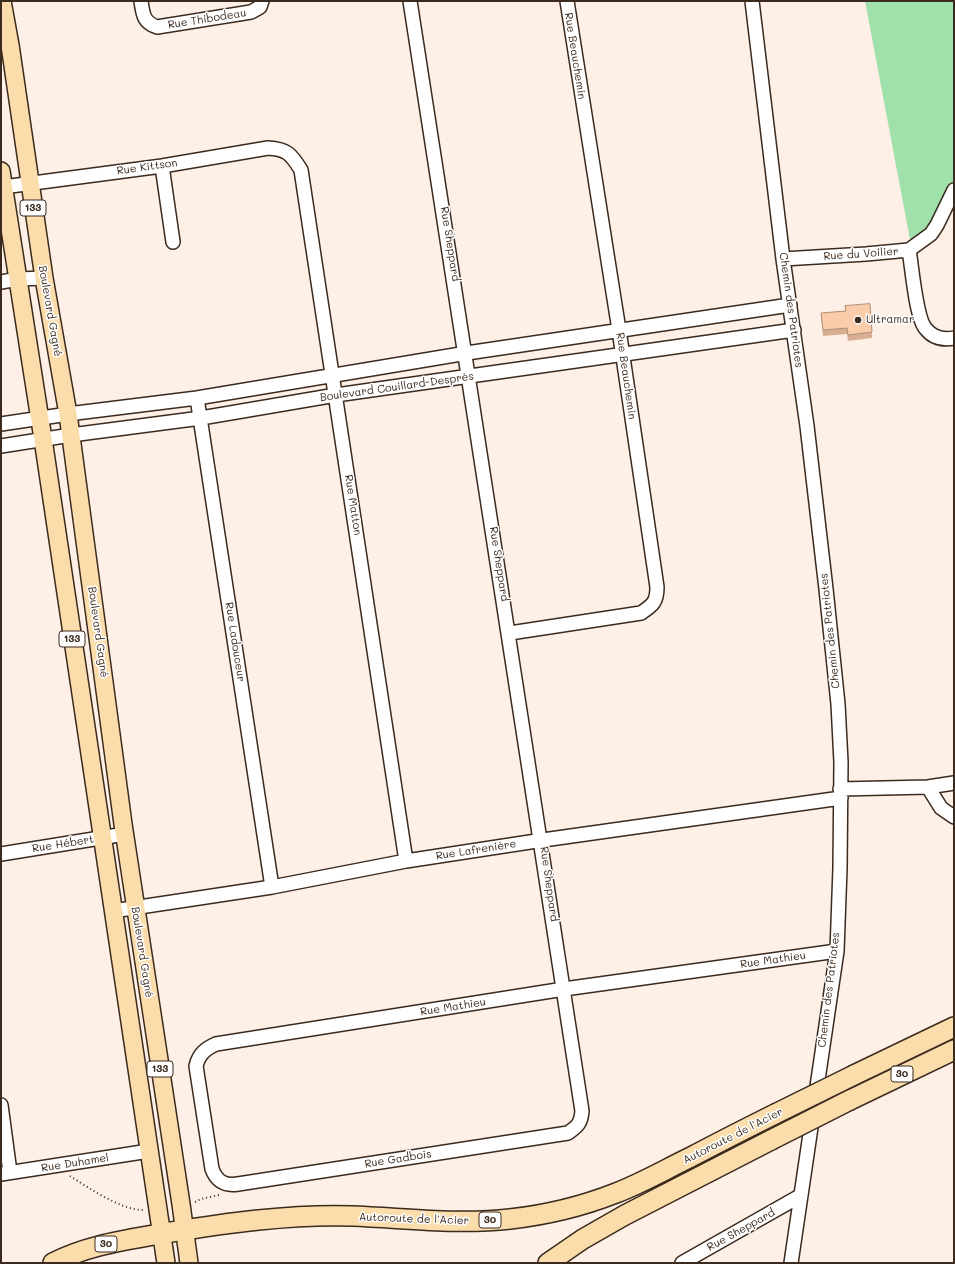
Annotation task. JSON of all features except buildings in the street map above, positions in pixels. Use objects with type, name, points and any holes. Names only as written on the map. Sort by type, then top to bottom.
[{"type":"highway","name":"Autoroute de l'Acier","points":[[53,1263],[68,1255],[89,1248],[184,1230],[252,1221],[297,1217],[352,1216],[455,1222],[509,1219],[543,1213],[591,1201],[630,1187],[775,1114],[954,1027]]},
{"type":"highway","name":"Autoroute de l'Acier","points":[[548,1263],[583,1240],[625,1216],[850,1100],[954,1050]]},
{"type":"main road","name":"Boulevard Gagné","points":[[2,1],[5,45],[68,414],[125,834],[182,1204],[189,1263]]},
{"type":"main road","name":"Boulevard Gagné","points":[[2,179],[43,439],[166,1263]]},
{"type":"street","name":"Rue Thibodeau","points":[[141,1],[144,17],[149,24],[157,27],[250,12],[260,7],[262,1]]},
{"type":"street","name":"Rue Sheppard","points":[[410,1],[543,840],[582,1111],[581,1120],[577,1127]]},
{"type":"street","name":"Rue Beauchemin","points":[[510,633],[640,613],[650,607],[657,597],[657,587],[619,330],[567,1]]},
{"type":"street","name":"Chemin des Patriotes","points":[[752,1],[783,259],[807,426],[838,704],[841,762],[837,951],[791,1263]]},
{"type":"street","name":"Rue Kittson","points":[[2,179],[29,184],[162,166],[268,148],[279,148],[289,153]]},
{"type":"street","name":"Rue Matton","points":[[289,153],[301,170],[406,861]]},
{"type":"street","points":[[162,166],[173,242]]},
{"type":"street","name":"Rue du Voilier","points":[[783,259],[909,250],[931,234],[954,190]]},
{"type":"street","points":[[909,250],[919,313],[925,329],[936,337],[954,338]]},
{"type":"street","points":[[1,282],[18,279],[44,278]]},
{"type":"street","name":"Boulevard Couillard-Desprès","points":[[1,424],[197,398],[467,353],[790,305]]},
{"type":"street","name":"Boulevard Couillard-Desprès","points":[[1,446],[201,418],[336,395],[622,353],[794,330]]},
{"type":"street","name":"Rue Ladouceur","points":[[197,398],[272,887]]},
{"type":"street","name":"Rue Lafrenière","points":[[113,911],[272,887],[406,861],[841,794],[928,787],[954,783]]},
{"type":"street","points":[[928,787],[941,808],[954,816]]},
{"type":"street","name":"Rue Hébert","points":[[1,854],[125,834]]},
{"type":"street","name":"Rue Mathieu","points":[[218,1180],[212,1169],[196,1066],[201,1054],[216,1044],[564,989],[837,951]]},
{"type":"street","points":[[1,1105],[5,1173]]},
{"type":"street","name":"Rue Gadbois","points":[[218,1180],[230,1185],[238,1184],[568,1133],[577,1127]]},
{"type":"street","name":"Rue Duhamel","points":[[5,1173],[149,1151]]},
{"type":"street","name":"Rue Sheppard","points":[[682,1263],[800,1196]]},
{"type":"path","points":[[66,1174],[121,1205],[142,1210]]},
{"type":"path","points":[[196,1202],[201,1199],[225,1193]]},
{"type":"green space","points":[[865,1],[954,1],[954,196],[912,250]]},
{"type":"place","name":"Ultramar","points":[[858,320]]}]
